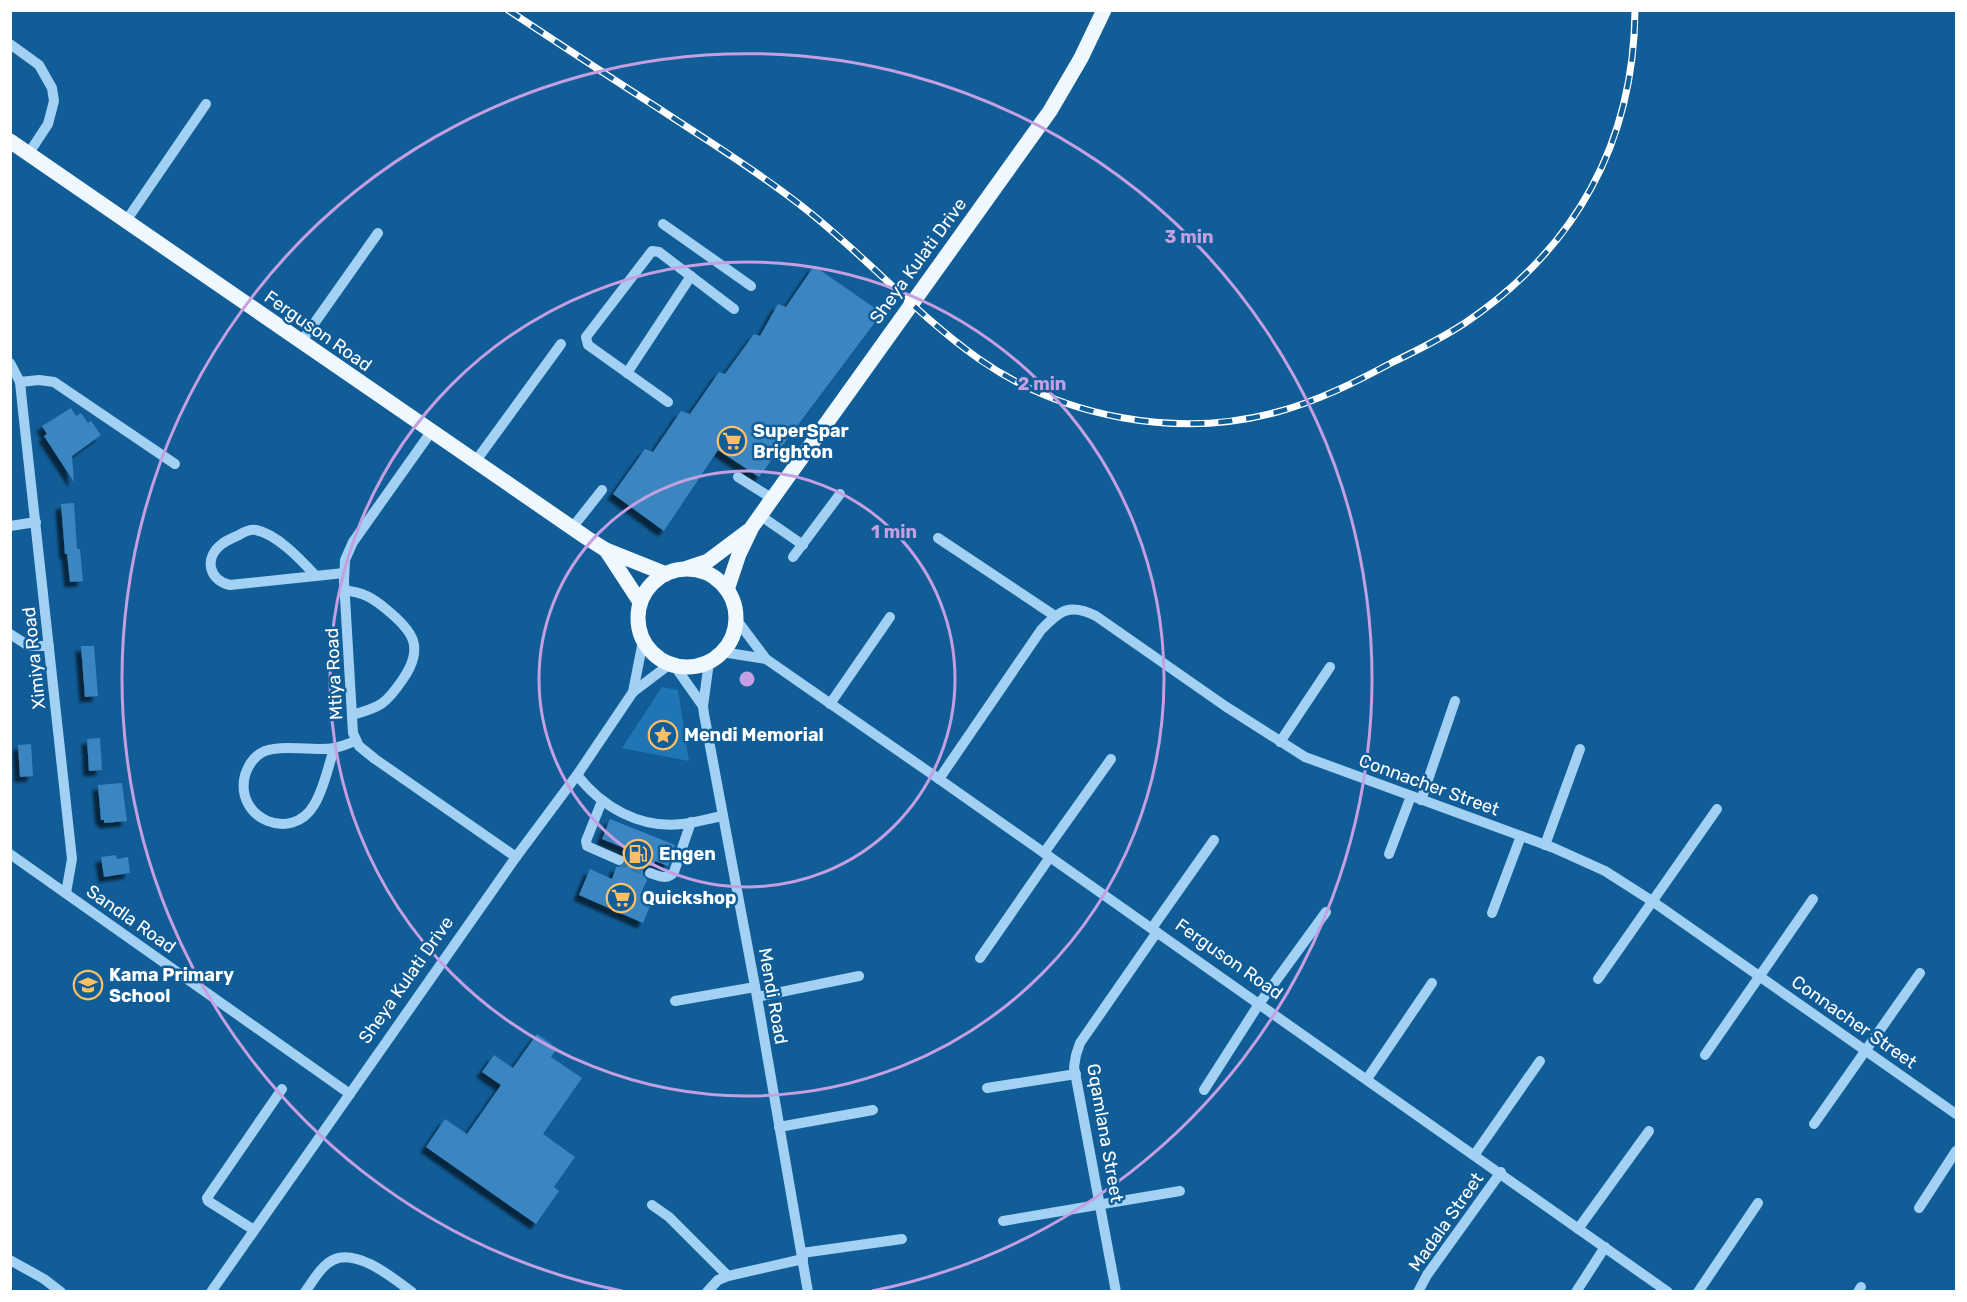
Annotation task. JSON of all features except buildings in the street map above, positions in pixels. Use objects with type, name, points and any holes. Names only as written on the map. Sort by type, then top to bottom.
[{"type":"main road","name":"Sheya Kulati Drive","points":[[727,590],[739,554],[757,521],[1050,111],[1081,58],[1104,10]]},
{"type":"main road","name":"Ferguson Road","points":[[10,141],[572,528],[606,550],[666,574]]},
{"type":"main road","name":"Sheya Kulati Drive","points":[[682,569],[708,561],[757,521]]},
{"type":"main road","name":"Ferguson Road","points":[[606,550],[640,602]]},
{"type":"main road","points":[[682,569],[700,570],[709,574],[727,590],[733,601],[736,619],[732,637],[722,652],[709,662],[686,667],[672,665],[662,661],[644,641],[638,620],[640,602],[649,586],[666,574],[682,569]]},
{"type":"street","points":[[10,44],[39,65],[52,88],[54,101],[48,124],[29,153]]},
{"type":"street","points":[[126,221],[206,104]]},
{"type":"street","points":[[663,224],[751,286]]},
{"type":"street","points":[[301,342],[378,232]]},
{"type":"street","points":[[668,402],[588,345],[586,337],[652,251],[659,252],[734,309]]},
{"type":"street","points":[[627,373],[691,276]]},
{"type":"street","points":[[475,462],[561,344]]},
{"type":"street","points":[[10,363],[20,382],[39,380],[54,382],[175,464]]},
{"type":"street","name":"Ximiya Road","points":[[20,382],[72,860],[66,893]]},
{"type":"street","name":"Mtiya Road","points":[[431,432],[353,543],[345,560],[353,733],[356,741],[375,759],[516,857]]},
{"type":"street","points":[[738,477],[773,499]]},
{"type":"street","points":[[572,528],[602,489]]},
{"type":"street","points":[[793,557],[840,494]]},
{"type":"street","points":[[757,521],[803,545]]},
{"type":"street","points":[[10,526],[36,522]]},
{"type":"street","points":[[315,575],[275,539],[257,530],[248,531],[221,544],[210,564],[214,577],[230,585],[344,573]]},
{"type":"street","points":[[938,538],[1055,616],[1041,630],[939,779]]},
{"type":"street","points":[[345,591],[370,597],[393,615],[404,624],[410,633],[415,648],[412,664],[386,702],[374,709],[352,715]]},
{"type":"street","name":"Connacher Street","points":[[1055,616],[1067,610],[1080,608],[1096,616],[1305,757],[1545,845],[1595,866],[1652,901],[1956,1114]]},
{"type":"street","points":[[830,704],[890,617]]},
{"type":"street","name":"Ferguson Road","points":[[736,619],[766,659],[1501,1172],[1668,1292]]},
{"type":"street","points":[[10,634],[29,646],[49,646]]},
{"type":"street","name":"Sheya Kulati Drive","points":[[633,692],[644,641]]},
{"type":"street","name":"Ferguson Road","points":[[722,652],[766,659]]},
{"type":"street","name":"Mendi Road","points":[[709,662],[703,706],[808,1292]]},
{"type":"street","name":"Sheya Kulati Drive","points":[[211,1292],[516,857],[577,775],[633,692],[672,665]]},
{"type":"street","name":"Mendi Road","points":[[672,665],[703,706]]},
{"type":"street","points":[[1280,742],[1330,667]]},
{"type":"street","points":[[1389,854],[1416,798],[1455,701]]},
{"type":"street","points":[[334,748],[314,805],[307,814],[294,822],[273,824],[254,813],[248,805],[245,798],[244,777],[251,762],[261,754],[272,750],[334,748],[356,741]]},
{"type":"street","points":[[1545,845],[1580,749]]},
{"type":"street","points":[[980,958],[1111,759]]},
{"type":"street","points":[[577,775],[602,801],[642,821],[682,824],[723,816]]},
{"type":"street","points":[[602,801],[586,841],[587,846],[619,860]]},
{"type":"street","points":[[1598,979],[1717,809]]},
{"type":"street","points":[[650,873],[664,878],[671,875],[691,822]]},
{"type":"street","points":[[1492,913],[1521,836]]},
{"type":"street","name":"Gqamlana Street","points":[[1116,1292],[1074,1067],[1076,1055],[1080,1044],[1214,840]]},
{"type":"street","name":"Sandla Road","points":[[10,854],[350,1094]]},
{"type":"street","points":[[1705,1055],[1813,898]]},
{"type":"street","points":[[1204,1090],[1259,1004],[1326,912]]},
{"type":"street","points":[[1814,1124],[1920,973]]},
{"type":"street","points":[[675,1001],[756,992],[859,976]]},
{"type":"street","points":[[1367,1079],[1432,984]]},
{"type":"street","points":[[1474,1154],[1539,1061]]},
{"type":"street","points":[[987,1088],[1076,1074]]},
{"type":"street","points":[[254,1230],[221,1210],[207,1198],[282,1089]]},
{"type":"street","points":[[779,1127],[873,1110]]},
{"type":"street","points":[[1578,1229],[1649,1131]]},
{"type":"street","points":[[1920,1208],[1956,1151]]},
{"type":"street","name":"Madala Street","points":[[1418,1292],[1427,1275],[1501,1172]]},
{"type":"street","points":[[1003,1221],[1180,1191]]},
{"type":"street","points":[[1698,1292],[1758,1203]]},
{"type":"street","points":[[652,1204],[728,1276]]},
{"type":"street","points":[[707,1292],[718,1280],[728,1276],[802,1256],[902,1239]]},
{"type":"street","points":[[1576,1292],[1605,1247]]},
{"type":"street","points":[[305,1292],[325,1266],[343,1257],[363,1260],[412,1292]]},
{"type":"street","points":[[10,1260],[62,1292]]},
{"type":"shaded area","points":[[662,687],[678,690],[689,761],[622,748]]},
{"type":"tunnel","points":[[619,860],[650,873]]},
{"type":"railway","points":[[508,10],[782,191],[845,242],[932,322],[979,359],[1047,396],[1084,409],[1122,418],[1161,423],[1239,420],[1277,412],[1322,397],[1448,334],[1504,294],[1538,262],[1567,227],[1591,189],[1610,148],[1623,105],[1632,59],[1635,10]]},
{"type":"place","name":"SuperSpar Brighton","points":[[732,441]]},
{"type":"place","name":"Mendi Memorial","points":[[663,735]]},
{"type":"place","name":"Engen","points":[[638,854]]},
{"type":"place","name":"Quickshop","points":[[621,898]]},
{"type":"place","name":"Kama Primary School","points":[[88,985]]}]
